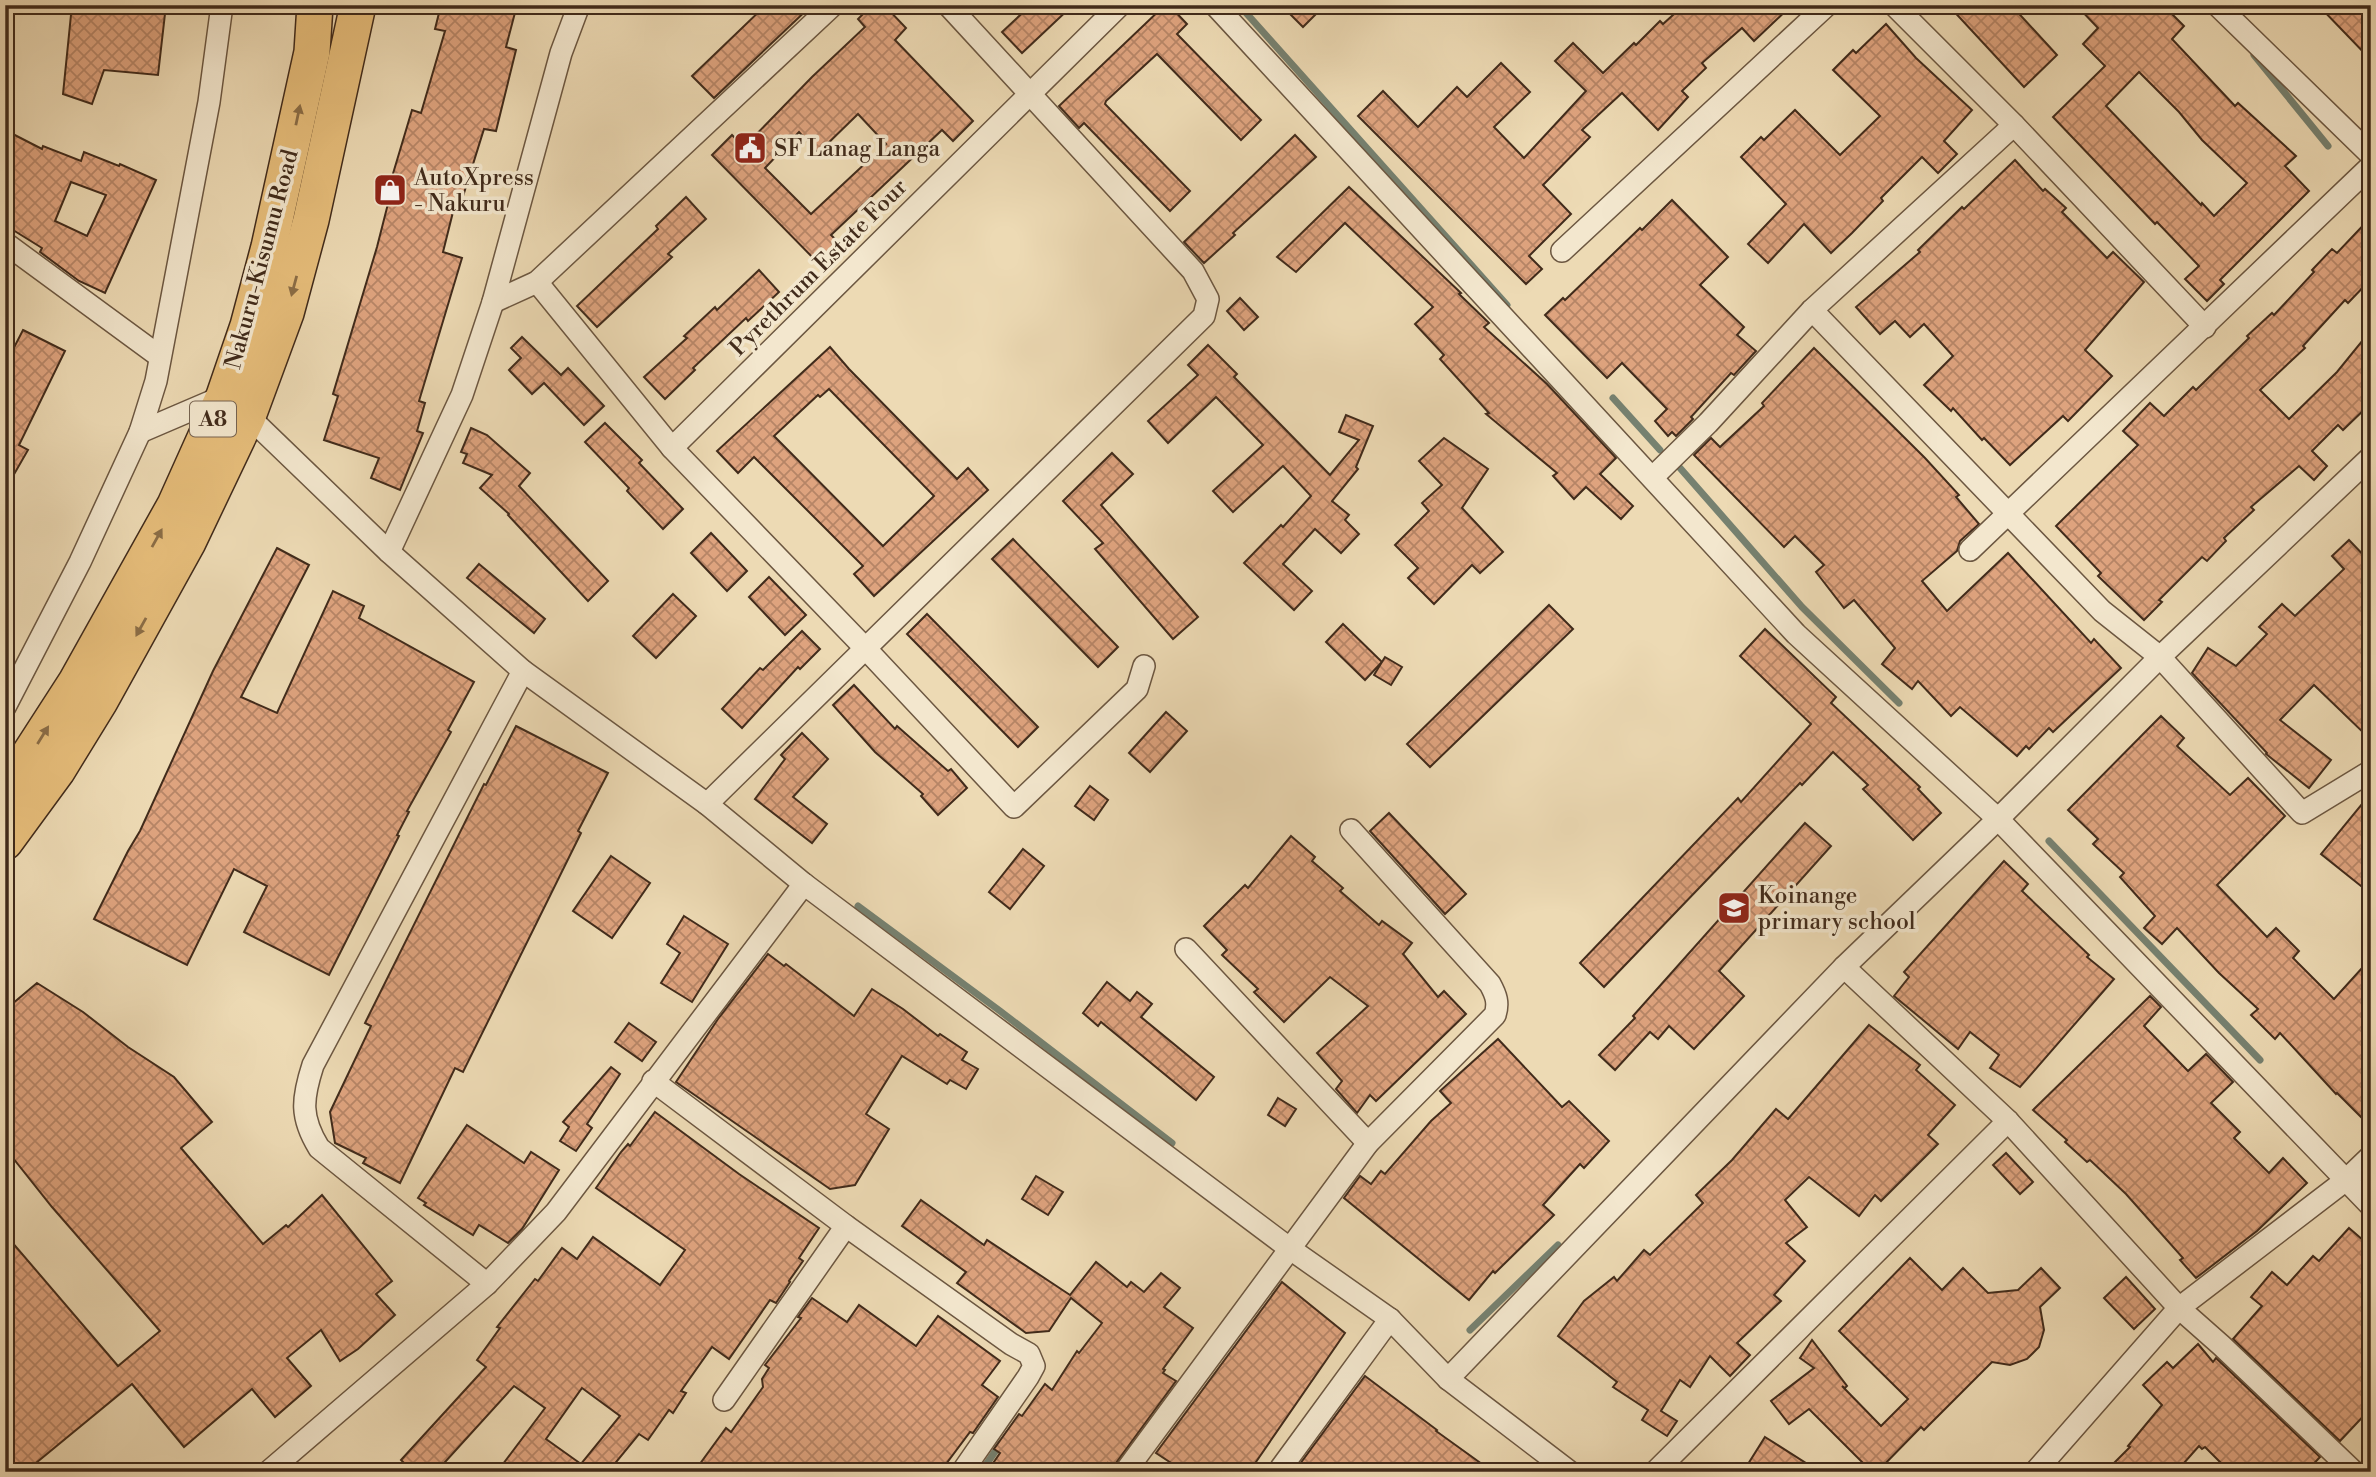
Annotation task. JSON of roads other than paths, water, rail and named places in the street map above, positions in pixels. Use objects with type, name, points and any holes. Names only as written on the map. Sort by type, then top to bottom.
[{"type":"highway","name":"Nakuru-Kisumu Road","points":[[5,842],[57,771],[100,701],[188,542],[236,406],[248,326],[269,247],[312,52],[315,5]]},
{"type":"highway","name":"Nakuru-Kisumu Road","points":[[5,792],[76,682],[176,505],[236,406],[286,313],[311,220],[358,5]]},
{"type":"street","points":[[5,707],[80,562],[140,432],[156,381],[209,102],[222,5]]},
{"type":"street","points":[[388,552],[462,395],[493,302],[561,53],[579,5]]},
{"type":"street","points":[[493,302],[537,282],[833,5]]},
{"type":"street","points":[[706,804],[1204,316],[1208,299],[1193,271],[948,5]]},
{"type":"street","name":"Pyrethrum Estate Four","points":[[672,448],[1120,5]]},
{"type":"street","points":[[1215,5],[1797,634],[1998,819],[2371,1206]]},
{"type":"street","points":[[1562,251],[1827,5]]},
{"type":"street","points":[[1894,5],[2014,125],[2206,327]]},
{"type":"street","points":[[2217,5],[2371,155]]},
{"type":"street","points":[[1653,477],[1708,423],[1812,310],[2014,125]]},
{"type":"street","points":[[1970,550],[2010,515],[2371,166]]},
{"type":"street","points":[[5,243],[159,356]]},
{"type":"street","points":[[537,282],[672,448],[1014,807],[1137,689],[1144,666]]},
{"type":"street","points":[[1812,310],[2102,611],[2160,657],[2302,813],[2371,771]]},
{"type":"street","points":[[140,432],[236,406],[388,552],[523,671],[706,804],[804,884],[1289,1248],[1390,1319],[1448,1380],[1557,1468]]},
{"type":"street","points":[[1448,1380],[1844,967],[1998,819],[2160,657],[2371,457]]},
{"type":"street","points":[[487,1284],[319,1148],[310,1132],[303,1108],[305,1088],[313,1065],[523,671]]},
{"type":"street","points":[[1125,1472],[1368,1143],[1494,1015],[1497,1006],[1496,994],[1490,984],[1351,830]]},
{"type":"street","points":[[268,1472],[487,1284],[556,1212],[804,884]]},
{"type":"street","points":[[1186,949],[1368,1143]]},
{"type":"street","points":[[1844,967],[2008,1121],[2179,1308],[2354,1472]]},
{"type":"street","points":[[653,1081],[846,1226],[1011,1344],[1029,1354],[1034,1366],[1028,1377],[962,1472]]},
{"type":"street","points":[[1655,1472],[2008,1121]]},
{"type":"street","points":[[2035,1472],[2179,1308],[2346,1180],[2371,1156]]},
{"type":"street","points":[[724,1400],[846,1226]]},
{"type":"street","points":[[1278,1472],[1390,1319]]},
{"type":"waterway","points":[[1239,5],[1507,305]]},
{"type":"waterway","points":[[2254,55],[2328,146]]},
{"type":"waterway","points":[[1613,398],[1660,450]]},
{"type":"waterway","points":[[1680,468],[1802,607],[1899,703]]},
{"type":"waterway","points":[[2049,841],[2260,1060]]},
{"type":"waterway","points":[[858,906],[1172,1143]]},
{"type":"waterway","points":[[1470,1330],[1558,1245]]},
{"type":"waterway","points":[[981,1472],[1001,1443]]},
{"type":"place","name":"SF Lanag Langa","points":[[750,148]]},
{"type":"place","name":"AutoXpress - Nakuru","points":[[390,190]]},
{"type":"place","name":"Koinange primary school","points":[[1734,908]]}]
